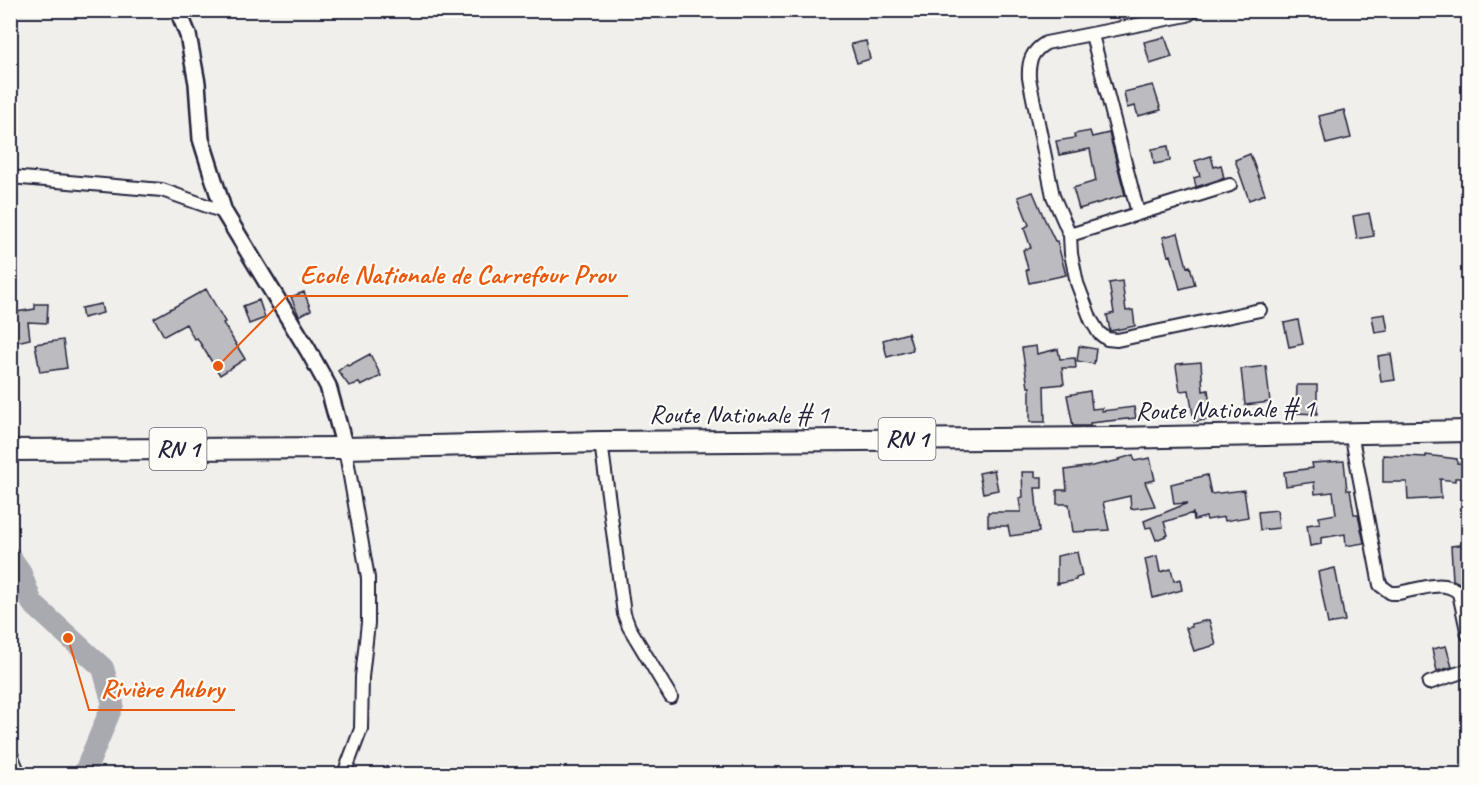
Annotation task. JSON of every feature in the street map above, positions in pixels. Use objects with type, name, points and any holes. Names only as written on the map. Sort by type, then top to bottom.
[{"type":"main road","name":"Route Nationale # 1","points":[[10,450],[345,448],[601,442],[1101,438],[1468,431]]},
{"type":"street","points":[[178,10],[188,35],[197,83],[201,139],[224,212],[309,350],[328,386],[345,448],[368,578],[368,623],[362,677],[360,729],[344,774]]},
{"type":"street","points":[[1195,10],[1187,15],[1046,43],[1038,48],[1028,64],[1029,78],[1053,196],[1070,235],[1077,283],[1091,320],[1099,333],[1107,339],[1117,340],[1260,310]]},
{"type":"street","points":[[1092,35],[1138,213]]},
{"type":"street","points":[[10,177],[162,190],[224,212]]},
{"type":"street","points":[[1070,235],[1230,185]]},
{"type":"street","points":[[1351,433],[1380,585],[1391,593],[1443,585],[1454,588],[1459,593],[1468,635]]},
{"type":"street","points":[[601,442],[624,614],[629,627],[671,697]]},
{"type":"street","points":[[1429,683],[1468,670]]},
{"type":"street","points":[[10,752],[19,774]]},
{"type":"building","points":[[1165,37],[1172,57],[1150,64],[1144,42]]},
{"type":"building","points":[[866,41],[870,59],[857,63],[851,44]]},
{"type":"building","points":[[1153,85],[1161,110],[1138,116],[1135,106],[1127,108],[1124,92]]},
{"type":"building","points":[[1344,110],[1351,138],[1326,144],[1319,116]]},
{"type":"building","points":[[1090,131],[1092,137],[1109,133],[1125,195],[1079,209],[1073,188],[1096,181],[1090,149],[1059,155],[1056,141],[1075,138],[1074,134]]},
{"type":"building","points":[[1168,146],[1170,161],[1154,164],[1152,149]]},
{"type":"building","points":[[1250,154],[1265,194],[1249,200],[1235,160]]},
{"type":"building","points":[[1211,156],[1214,167],[1221,165],[1224,178],[1196,187],[1194,178],[1200,176],[1195,161]]},
{"type":"building","points":[[1033,192],[1057,241],[1066,275],[1029,283],[1023,250],[1031,248],[1024,228],[1029,225],[1018,197]]},
{"type":"building","points":[[1369,213],[1374,236],[1357,239],[1353,216]]},
{"type":"building","points":[[1178,233],[1187,267],[1190,266],[1195,285],[1180,289],[1171,255],[1168,256],[1163,237]]},
{"type":"building","points":[[1122,281],[1126,311],[1133,310],[1135,326],[1110,331],[1107,315],[1114,313],[1109,283]]},
{"type":"building","points":[[206,289],[245,359],[220,375],[186,324],[164,336],[154,318]]},
{"type":"building","points":[[304,292],[311,310],[299,316],[291,297]]},
{"type":"building","points":[[259,300],[265,318],[249,324],[243,306]]},
{"type":"building","points":[[35,304],[48,304],[47,323],[28,322],[30,339],[12,343],[10,313],[35,309]]},
{"type":"building","points":[[101,304],[103,313],[83,318],[81,308]]},
{"type":"building","points":[[1385,314],[1388,331],[1375,333],[1372,316]]},
{"type":"building","points":[[1298,320],[1303,344],[1289,347],[1284,323]]},
{"type":"building","points":[[908,333],[913,350],[887,357],[883,340]]},
{"type":"building","points":[[63,340],[67,368],[40,372],[35,344]]},
{"type":"building","points":[[1036,346],[1037,354],[1058,349],[1060,359],[1075,358],[1076,368],[1062,368],[1064,384],[1044,386],[1045,422],[1030,422],[1030,387],[1028,387],[1022,348]]},
{"type":"building","points":[[1079,346],[1096,349],[1094,364],[1077,361]]},
{"type":"building","points":[[370,354],[381,376],[361,386],[359,383],[349,386],[338,371],[347,364],[348,366]]},
{"type":"building","points":[[1391,354],[1395,380],[1381,382],[1378,356]]},
{"type":"building","points":[[1201,362],[1203,391],[1208,390],[1212,419],[1194,422],[1189,390],[1180,391],[1176,366],[1177,364]]},
{"type":"building","points":[[1266,366],[1270,402],[1245,405],[1241,369]]},
{"type":"building","points":[[1297,385],[1317,385],[1317,414],[1296,413]]},
{"type":"building","points":[[1090,391],[1092,409],[1102,408],[1102,411],[1134,407],[1136,418],[1090,423],[1090,426],[1073,426],[1067,395]]},
{"type":"building","points":[[1133,455],[1135,461],[1150,458],[1155,480],[1145,482],[1155,506],[1131,509],[1130,496],[1103,502],[1109,530],[1073,532],[1069,504],[1057,504],[1057,490],[1067,490],[1065,470],[1120,460]]},
{"type":"building","points":[[1383,455],[1426,457],[1426,455],[1457,459],[1457,463],[1468,464],[1468,478],[1455,478],[1455,481],[1440,479],[1441,498],[1408,500],[1407,482],[1383,482]]},
{"type":"building","points":[[1344,461],[1347,490],[1350,490],[1354,514],[1358,514],[1364,543],[1346,546],[1345,534],[1321,538],[1321,544],[1310,546],[1307,525],[1320,523],[1319,517],[1336,514],[1333,492],[1315,494],[1314,482],[1286,486],[1284,472],[1313,468],[1312,463]]},
{"type":"building","points":[[994,470],[998,490],[983,493],[979,473]]},
{"type":"building","points":[[1022,472],[1035,472],[1035,477],[1042,477],[1042,488],[1035,488],[1039,532],[1010,536],[1008,526],[988,526],[988,512],[1021,512],[1019,498],[1023,497]]},
{"type":"building","points":[[1207,475],[1211,494],[1244,490],[1248,517],[1225,521],[1224,517],[1194,520],[1193,513],[1164,522],[1168,535],[1156,540],[1151,527],[1146,528],[1144,521],[1188,503],[1174,504],[1171,484]]},
{"type":"building","points":[[1277,510],[1279,528],[1260,530],[1258,512]]},
{"type":"building","points":[[1468,544],[1468,583],[1461,584],[1453,580],[1451,546]]},
{"type":"building","points":[[1077,552],[1082,576],[1076,580],[1057,584],[1057,556]]},
{"type":"building","points":[[1157,556],[1160,572],[1171,569],[1174,581],[1180,579],[1182,590],[1153,598],[1145,559]]},
{"type":"building","points":[[1335,568],[1345,621],[1328,624],[1318,572]]},
{"type":"building","points":[[1209,620],[1216,645],[1194,651],[1186,628],[1192,627],[1191,624]]},
{"type":"building","points":[[1446,646],[1452,667],[1437,671],[1432,649]]},
{"type":"waterway","points":[[10,557],[20,571],[32,603],[103,668],[113,704],[84,774]]},
{"type":"place","name":"Ecole Nationale de Carrefour Prov","points":[[218,366]]},
{"type":"place","name":"Rivière Aubry","points":[[68,638]]}]
